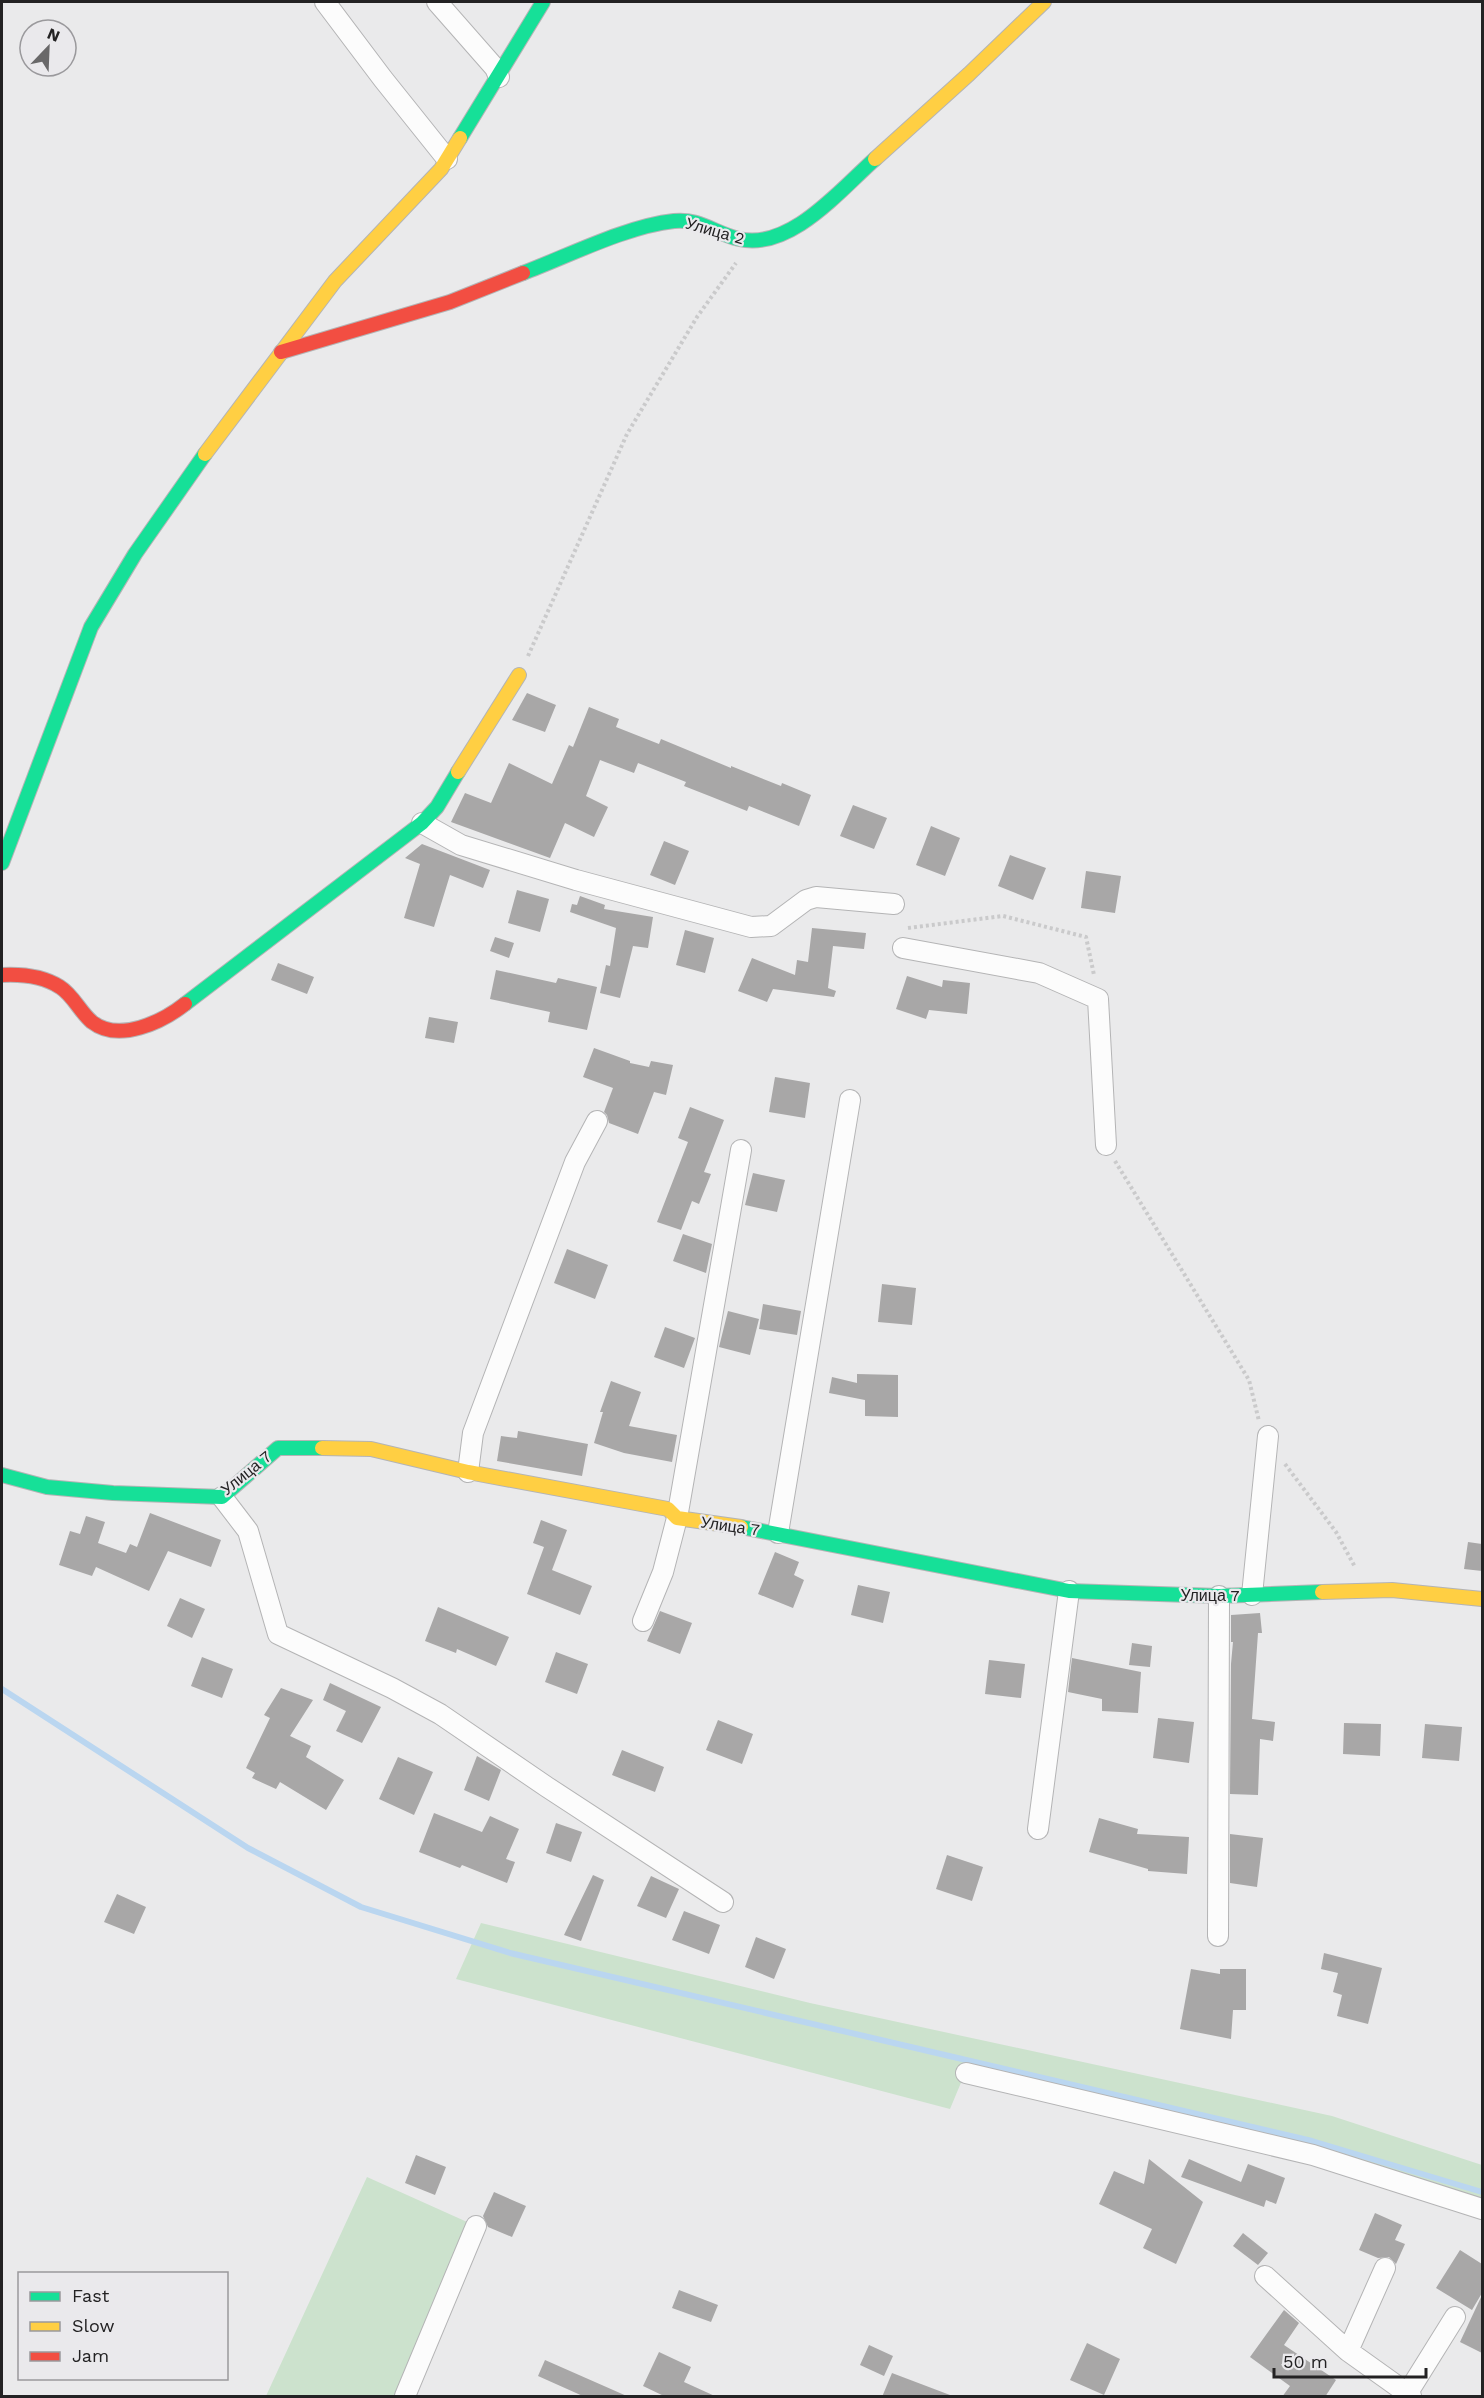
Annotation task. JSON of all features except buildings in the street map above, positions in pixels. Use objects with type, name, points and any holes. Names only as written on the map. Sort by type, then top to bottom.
[{"type":"street","points":[[326,2],[383,80],[447,159]]},
{"type":"street","points":[[437,2],[495,68],[500,77]]},
{"type":"street","points":[[2,862],[91,627],[135,554],[236,411],[335,281],[441,169],[500,77],[543,2]]},
{"type":"street","name":"Улица 2","points":[[281,352],[450,302],[642,227],[674,220],[691,220],[735,240],[755,242],[778,238],[799,227],[969,74],[1044,2]]},
{"type":"street","points":[[2,975],[26,974],[61,987],[92,1022],[110,1031],[132,1030],[177,1010],[422,823],[437,807],[519,675]]},
{"type":"street","points":[[422,823],[461,845],[576,880],[751,927],[771,926],[806,900],[816,897],[894,904]]},
{"type":"street","points":[[903,948],[1040,973],[1098,999],[1106,1145]]},
{"type":"street","points":[[778,1533],[850,1100]]},
{"type":"street","points":[[468,1472],[473,1433],[575,1162],[597,1121]]},
{"type":"street","points":[[644,1621],[663,1572],[677,1518],[741,1150]]},
{"type":"street","points":[[1252,1595],[1268,1436]]},
{"type":"street","name":"Улица 7","points":[[2,1475],[47,1487],[113,1493],[222,1497],[278,1448],[371,1449],[468,1472],[668,1509],[677,1518],[778,1533],[1069,1591],[1219,1596],[1392,1590],[1482,1599]]},
{"type":"street","points":[[222,1497],[248,1531],[278,1634],[392,1688],[440,1714],[723,1902]]},
{"type":"street","points":[[1038,1829],[1069,1591]]},
{"type":"street","points":[[1218,1936],[1219,1596]]},
{"type":"street","points":[[966,2073],[1312,2155],[1482,2209]]},
{"type":"street","points":[[405,2397],[476,2226]]},
{"type":"street","points":[[1348,2351],[1385,2268]]},
{"type":"street","points":[[1265,2276],[1348,2351],[1409,2395],[1455,2317]]},
{"type":"path","points":[[519,675],[627,434],[697,317],[736,263]]},
{"type":"path","points":[[904,928],[1003,916],[1086,937],[1098,999]]},
{"type":"path","points":[[1106,1145],[1249,1380],[1261,1428],[1273,1440],[1281,1459],[1336,1532],[1367,1591]]},
{"type":"green space","points":[[481,1923],[810,2003],[1332,2116],[1482,2165],[1482,2209],[965,2073],[950,2109],[456,1979]]},
{"type":"green space","points":[[367,2177],[476,2226],[405,2396],[266,2396]]},
{"type":"waterway","points":[[2,1689],[248,1848],[361,1907],[510,1953],[1312,2141],[1482,2192]]},
{"type":"traffic: fast","points":[[460,138],[543,2]]},
{"type":"traffic: fast","points":[[523,273],[617,235],[674,221],[699,224],[739,239],[758,240],[777,236],[813,215],[875,159]]},
{"type":"traffic: fast","points":[[2,863],[91,627],[135,554],[205,454]]},
{"type":"traffic: fast","points":[[185,1004],[422,823],[437,807],[458,772]]},
{"type":"traffic: fast","points":[[2,1475],[47,1487],[113,1493],[222,1497],[278,1448],[322,1448]]},
{"type":"traffic: fast","points":[[741,1527],[1069,1591],[1219,1596],[1322,1592]]},
{"type":"traffic: slow","points":[[875,159],[1044,2]]},
{"type":"traffic: slow","points":[[205,454],[335,281],[441,169],[460,138]]},
{"type":"traffic: slow","points":[[458,772],[519,675]]},
{"type":"traffic: slow","points":[[322,1448],[371,1449],[468,1472],[668,1509],[677,1518],[741,1527]]},
{"type":"traffic: slow","points":[[1322,1592],[1392,1590],[1482,1599]]},
{"type":"traffic: jam","points":[[281,352],[450,302],[523,273]]},
{"type":"traffic: jam","points":[[2,975],[32,976],[47,980],[69,994],[92,1022],[115,1031],[140,1028],[153,1023],[185,1004]]}]
